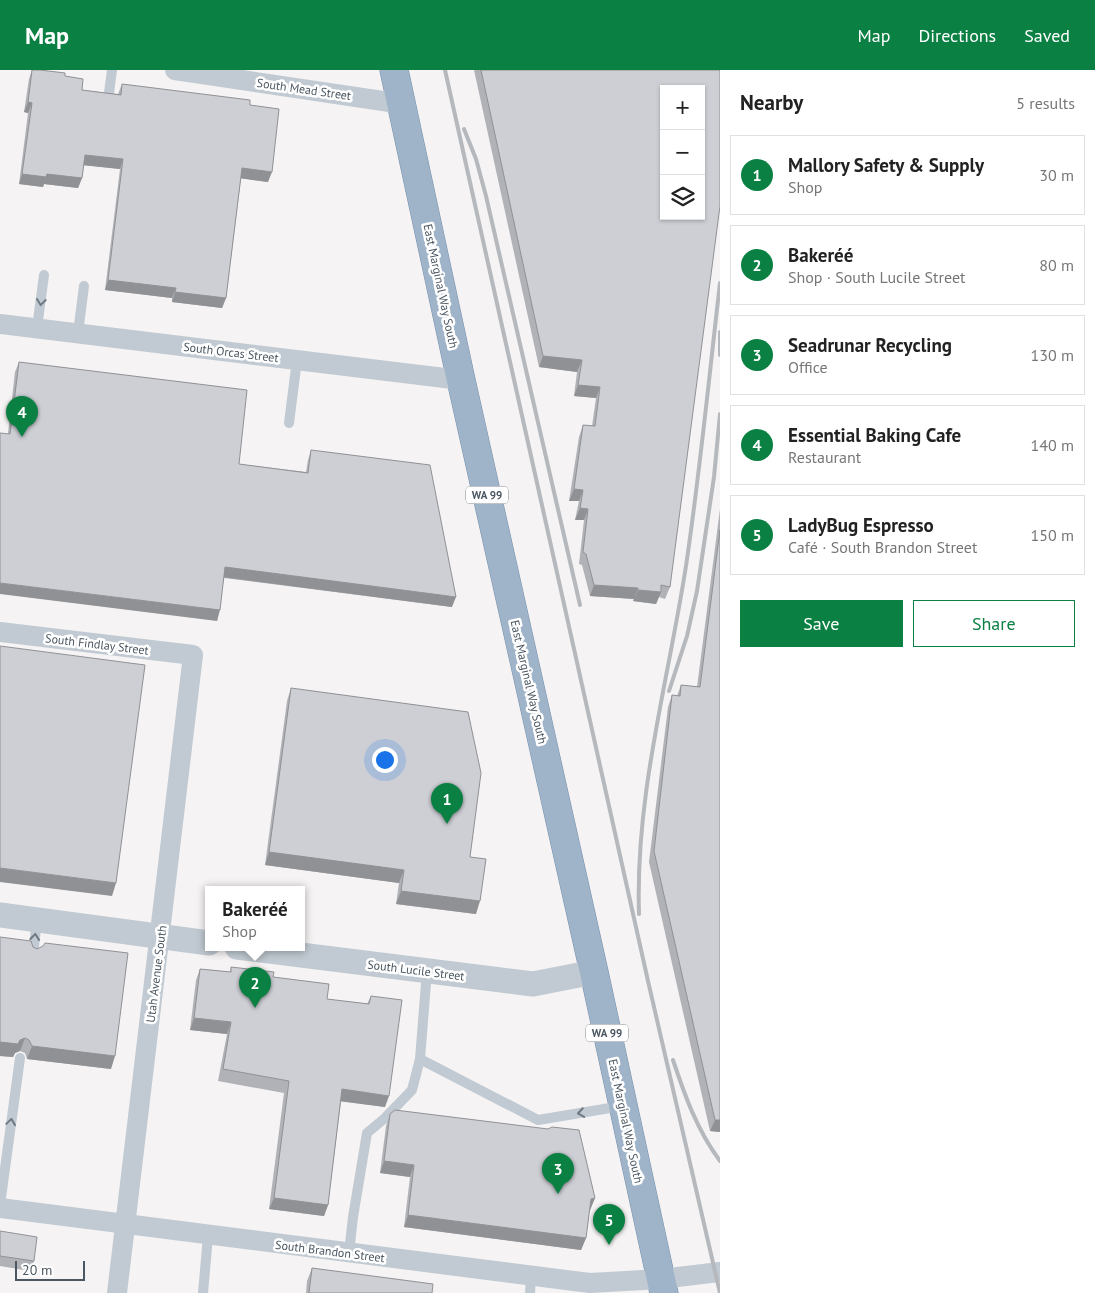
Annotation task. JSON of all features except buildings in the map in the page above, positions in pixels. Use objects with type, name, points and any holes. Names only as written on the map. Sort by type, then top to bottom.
[{"type":"highway","name":"East Marginal Way South","points":[[394,70],[662,1286]]},
{"type":"street","name":"South Mead Street","points":[[175,70],[403,104]]},
{"type":"street","name":"South Orcas Street","points":[[0,324],[461,380]]},
{"type":"street","name":"South Findlay Street","points":[[0,632],[193,655]]},
{"type":"street","name":"Utah Avenue South","points":[[117,1293],[193,655]]},
{"type":"street","points":[[0,915],[205,943]]},
{"type":"street","name":"South Lucile Street","points":[[268,951],[533,984],[594,972]]},
{"type":"street","name":"South Brandon Street","points":[[0,1206],[126,1225],[349,1254],[530,1285],[590,1283],[662,1286],[720,1272]]},
{"type":"lane","points":[[109,93],[112,70]]},
{"type":"lane","points":[[37,328],[44,275]]},
{"type":"lane","points":[[78,333],[84,286]]},
{"type":"lane","points":[[290,423],[297,360]]},
{"type":"lane","points":[[33,955],[37,920]]},
{"type":"lane","points":[[349,1254],[367,1133],[385,1118],[412,1090],[420,1059],[426,971]]},
{"type":"lane","points":[[0,1206],[20,1058]]},
{"type":"lane","points":[[420,1059],[538,1120],[623,1106]]},
{"type":"lane","points":[[203,1293],[208,1236]]},
{"type":"railway","points":[[445,70],[648,981],[720,1293]]},
{"type":"railway","points":[[464,129],[476,159],[486,196],[580,605]]},
{"type":"railway","points":[[639,914],[639,870],[647,783],[686,566],[720,283]]},
{"type":"railway","points":[[720,332],[720,355]]},
{"type":"railway","points":[[669,691],[687,636],[697,591],[714,477],[720,414]]},
{"type":"railway","points":[[673,1060],[698,1125],[720,1161]]},
{"type":"place","name":"Essential Baking Cafe","points":[[22,437]]},
{"type":"place","name":"Mallory Safety & Supply","points":[[447,824]]},
{"type":"place","name":"Bakeréé","points":[[255,1008]]},
{"type":"place","name":"Seadrunar Recycling","points":[[558,1194]]},
{"type":"place","name":"LadyBug Espresso","points":[[609,1245]]}]
